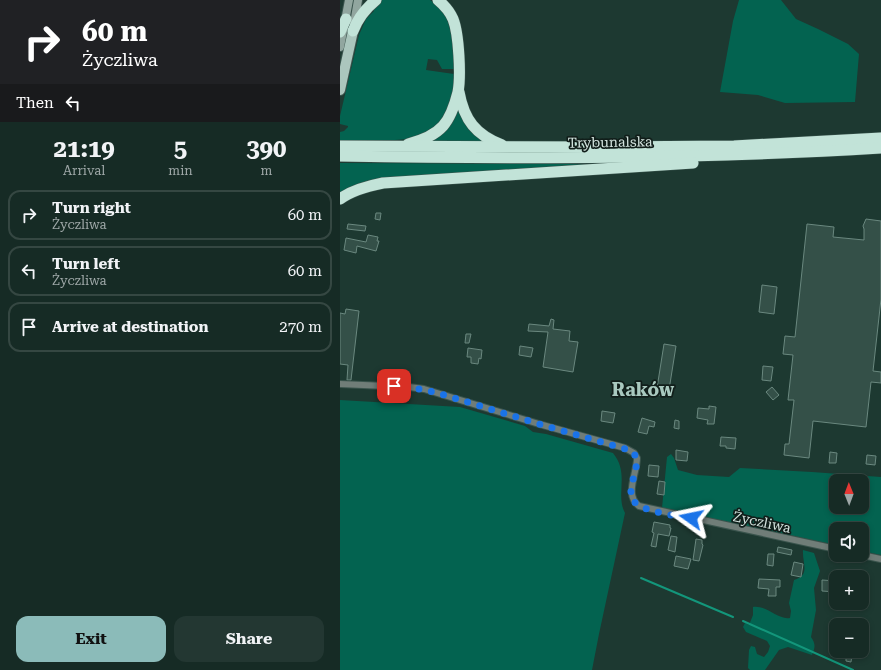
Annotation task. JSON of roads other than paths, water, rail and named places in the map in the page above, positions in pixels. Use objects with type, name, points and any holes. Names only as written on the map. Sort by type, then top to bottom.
[{"type":"highway","points":[[354,31],[360,17],[376,0]]},
{"type":"highway","points":[[438,0],[451,15],[456,29],[458,48],[458,89],[464,111],[469,122],[475,129],[489,139],[508,147]]},
{"type":"highway","points":[[340,32],[346,19]]},
{"type":"highway","points":[[340,146],[396,147],[416,142],[439,130],[447,121],[458,89]]},
{"type":"highway","name":"Trybunalska","points":[[396,147],[734,146],[881,138]]},
{"type":"highway","name":"Trybunalska","points":[[340,156],[601,158],[769,154],[881,148]]},
{"type":"highway","points":[[340,199],[352,192],[383,183],[730,161],[769,154]]},
{"type":"main road","points":[[340,47],[349,0]]},
{"type":"main road","points":[[340,90],[354,31],[358,0]]},
{"type":"street","name":"Życzliwa","points":[[340,384],[424,389],[625,448],[634,453],[637,458],[631,497],[635,504],[643,508],[829,548]]},
{"type":"street","points":[[869,556],[881,559]]},
{"type":"waterway","points":[[641,578],[733,617]]},
{"type":"waterway","points":[[743,621],[853,670]]},
{"type":"district","name":"Raków","points":[[643,389]]}]
